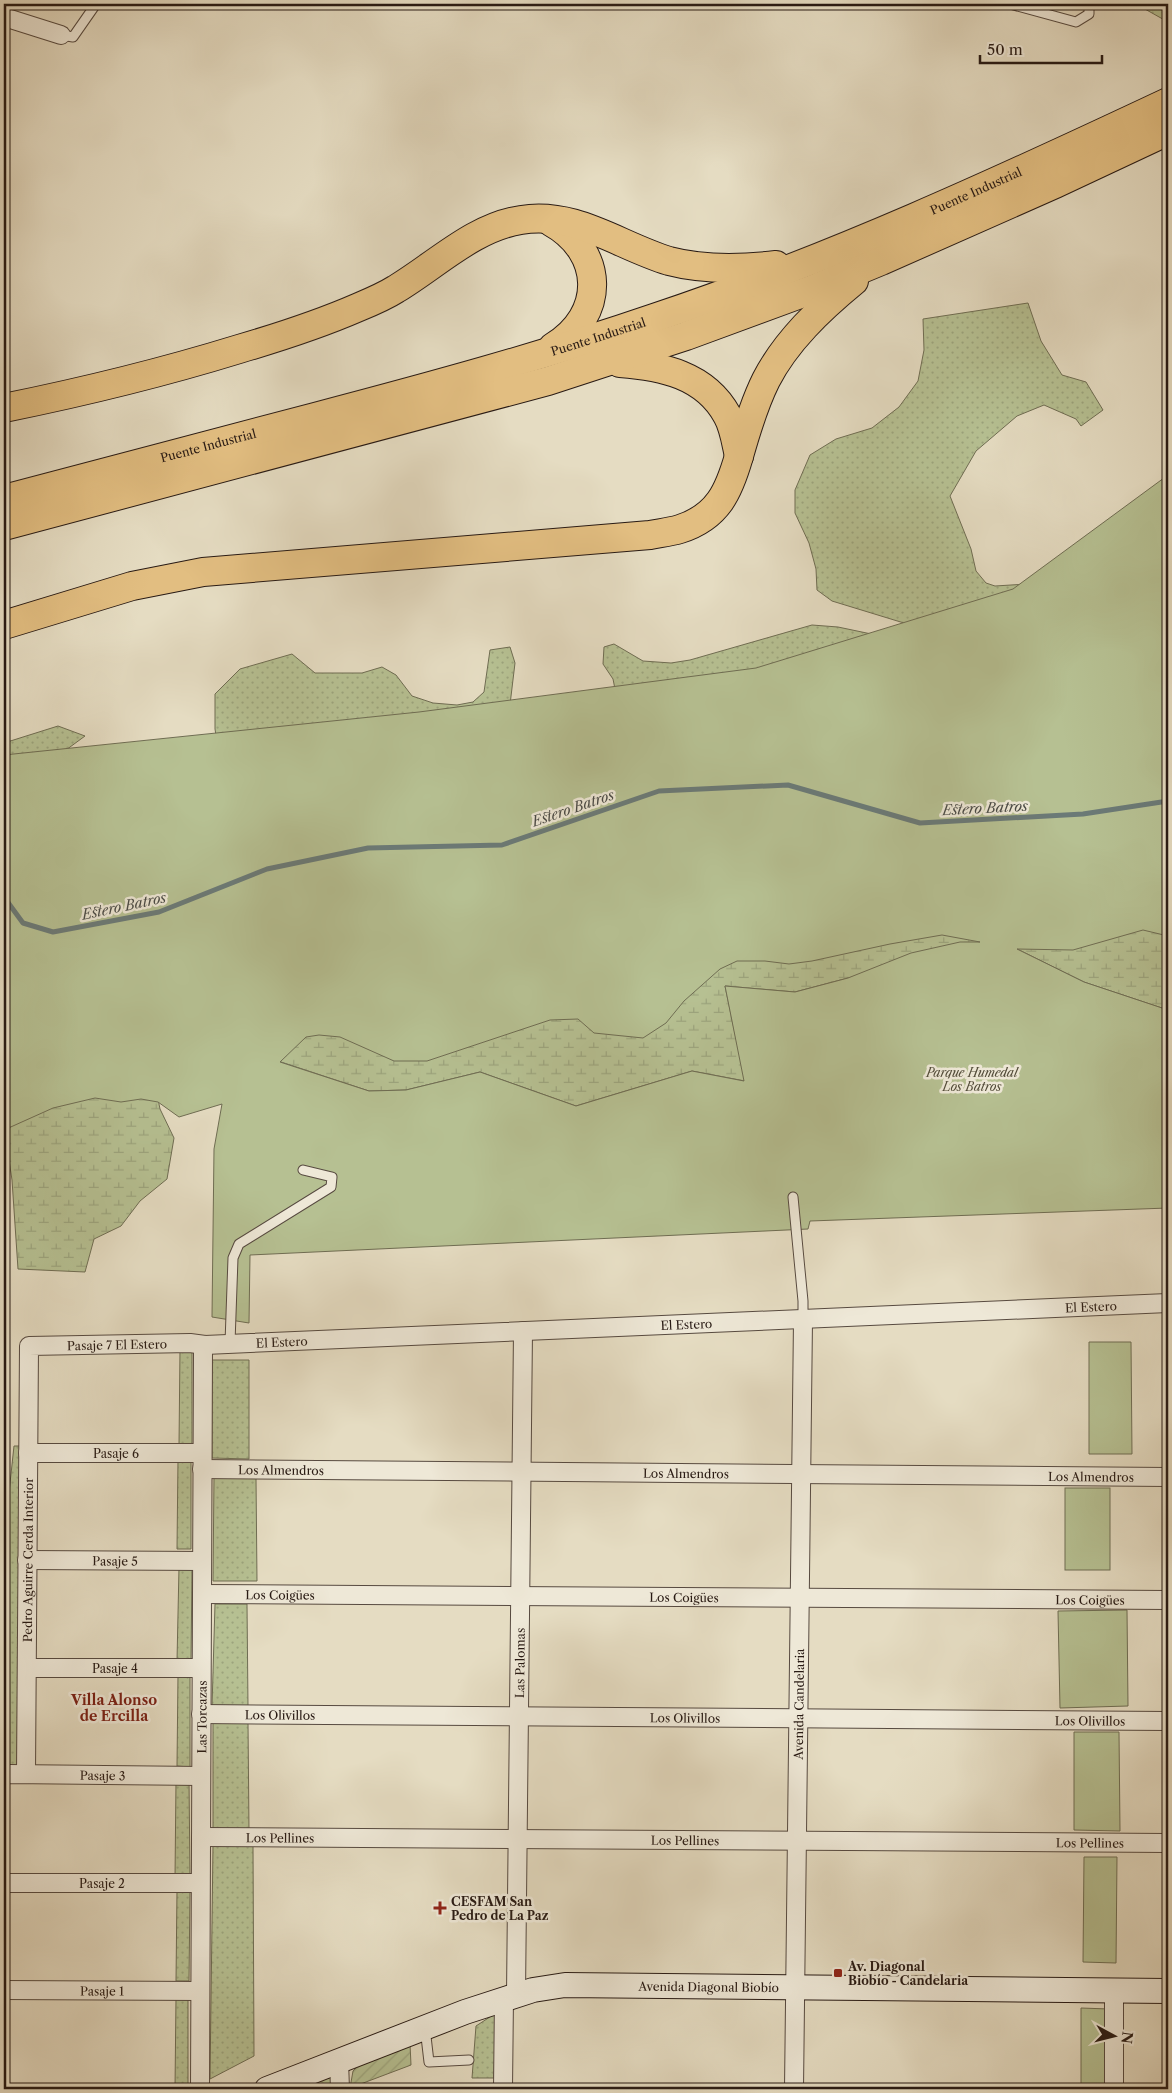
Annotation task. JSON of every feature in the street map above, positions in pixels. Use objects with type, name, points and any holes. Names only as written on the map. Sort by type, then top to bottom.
[{"type":"highway","name":"Puente Industrial","points":[[4,499],[443,383],[653,319],[815,258],[944,205],[1168,102]]},
{"type":"highway","name":"Puente Industrial","points":[[4,526],[467,403],[610,362],[811,290],[1055,184],[1168,131]]},
{"type":"highway","points":[[4,408],[185,366],[322,322],[395,290],[485,231],[509,222],[540,218],[577,224],[655,256],[691,265],[750,267],[815,258]]},
{"type":"highway","points":[[540,218],[560,227],[576,240],[589,262],[593,277],[591,298],[582,318],[570,334],[544,353]]},
{"type":"highway","points":[[4,625],[132,586],[203,572],[650,534],[674,530],[693,524],[716,506],[732,482],[758,399],[775,364],[801,330],[827,304],[881,261]]},
{"type":"highway","points":[[610,362],[660,368],[689,378],[706,388],[718,400],[728,416],[739,456]]},
{"type":"main road","name":"Avenida Diagonal Biobío","points":[[267,2089],[510,1996],[548,1987],[581,1985],[1168,1991]]},
{"type":"street","points":[[4,17],[61,35]]},
{"type":"street","name":"El Estero","points":[[205,1345],[1168,1303]]},
{"type":"street","name":"Avenida Candelaria","points":[[794,2089],[803,1320]]},
{"type":"street","name":"Las Palomas","points":[[503,2089],[510,1996],[517,1840],[523,1331]]},
{"type":"street","name":"Pasaje 7 El Estero","points":[[29,1346],[190,1343],[205,1345]]},
{"type":"street","name":"Las Torcazas","points":[[200,2089],[202,1461],[203,1350],[205,1345]]},
{"type":"street","name":"Pedro Aguirre Cerda Interior","points":[[26,1774],[29,1346]]},
{"type":"street","name":"Pasaje 6","points":[[28,1453],[202,1461]]},
{"type":"street","name":"Los Almendros","points":[[202,1461],[521,1472],[1168,1477]]},
{"type":"street","name":"Pasaje 5","points":[[27,1560],[202,1561]]},
{"type":"street","name":"Los Coigües","points":[[202,1594],[1168,1600]]},
{"type":"street","name":"Pasaje 4","points":[[26,1668],[201,1668]]},
{"type":"street","name":"Los Olivillos","points":[[201,1714],[1168,1721]]},
{"type":"street","name":"Pasaje 3","points":[[4,1776],[26,1774],[201,1776]]},
{"type":"street","name":"Los Pellines","points":[[201,1837],[1168,1843]]},
{"type":"street","name":"Pasaje 2","points":[[4,1883],[200,1883]]},
{"type":"street","name":"Pasaje 1","points":[[4,1990],[200,1990]]},
{"type":"street","points":[[1114,1991],[1114,2089]]},
{"type":"street","points":[[339,2062],[340,2089]]},
{"type":"lane","points":[[61,35],[73,37],[96,4]]},
{"type":"lane","points":[[1010,4],[1076,22],[1089,14],[1089,4]]},
{"type":"lane","points":[[230,1343],[233,1258],[238,1244],[331,1187],[332,1177],[303,1170]]},
{"type":"lane","points":[[793,1197],[803,1301],[803,1320]]},
{"type":"lane","points":[[425,2028],[429,2062],[469,2060]]},
{"type":"green space","points":[[1136,4],[1168,4],[1168,22]]},
{"type":"green space","points":[[1028,303],[1041,341],[1062,375],[1086,382],[1103,410],[1081,426],[1076,419],[1044,405],[1017,416],[976,451],[950,496],[971,549],[976,571],[986,583],[995,586],[1027,584],[1042,590],[917,627],[832,601],[817,590],[816,569],[809,543],[795,513],[795,490],[810,455],[836,439],[872,428],[899,407],[918,381],[924,350],[923,319]]},
{"type":"green space","name":"Parque Humedal Los Batros","points":[[1168,475],[1168,936],[1143,930],[1073,950],[1017,949],[1084,982],[1168,1010],[1168,1208],[810,1221],[808,1229],[250,1255],[249,1323],[212,1317],[214,1149],[222,1104],[179,1117],[158,1102],[141,1099],[121,1102],[95,1098],[53,1108],[4,1130],[4,755],[419,712],[756,668],[1013,589]],"holes":[[[942,935],[980,942],[960,942],[911,953],[848,978],[795,992],[725,986],[744,1081],[692,1071],[576,1106],[480,1072],[406,1090],[369,1091],[280,1062],[306,1037],[319,1035],[340,1037],[394,1061],[427,1061],[550,1020],[578,1019],[594,1033],[643,1038],[666,1023],[684,1001],[720,969],[737,961],[765,961],[789,964]]]},
{"type":"green space","points":[[812,625],[838,627],[938,648],[1168,767],[4,820],[4,743],[58,726],[85,736],[51,761],[219,755],[215,729],[215,694],[240,669],[292,654],[315,673],[362,673],[382,667],[396,675],[412,696],[433,703],[457,705],[473,702],[484,692],[490,650],[510,647],[515,663],[509,713],[616,694],[613,679],[603,664],[604,647],[614,644],[643,661],[671,663],[690,660]]},
{"type":"green space","points":[[1168,767],[1168,1010],[1084,982],[1007,944],[848,978],[795,992],[725,986],[745,1081],[692,1071],[576,1106],[480,1072],[406,1090],[369,1091],[272,1059],[153,1074],[160,1109],[174,1138],[167,1179],[140,1201],[121,1226],[94,1239],[85,1272],[18,1269],[12,1180],[4,1127],[4,820]]},
{"type":"green space","points":[[1089,1342],[1131,1342],[1132,1454],[1089,1454]]},
{"type":"green space","points":[[180,1348],[192,1348],[192,1445],[179,1445]]},
{"type":"green space","points":[[212,1360],[249,1360],[249,1459],[212,1458]]},
{"type":"green space","points":[[14,1446],[21,1446],[19,1766],[4,1766],[4,1539]]},
{"type":"green space","points":[[178,1459],[191,1459],[191,1549],[177,1549]]},
{"type":"green space","points":[[214,1477],[256,1478],[257,1581],[213,1581]]},
{"type":"green space","points":[[1065,1488],[1110,1488],[1110,1570],[1065,1570]]},
{"type":"green space","points":[[179,1567],[192,1568],[191,1661],[177,1661]]},
{"type":"green space","points":[[215,1604],[247,1604],[248,1707],[212,1707]]},
{"type":"green space","points":[[1127,1610],[1128,1706],[1060,1708],[1058,1611]]},
{"type":"green space","points":[[178,1674],[190,1674],[190,1767],[177,1766]]},
{"type":"green space","points":[[213,1722],[248,1722],[249,1832],[213,1832]]},
{"type":"green space","points":[[1074,1732],[1119,1732],[1120,1831],[1074,1830]]},
{"type":"green space","points":[[176,1780],[189,1780],[190,1878],[175,1878]]},
{"type":"green space","points":[[213,1845],[253,1845],[254,2056],[210,2079]]},
{"type":"green space","points":[[1084,1857],[1117,1857],[1116,1963],[1083,1962]]},
{"type":"green space","points":[[177,1890],[190,1890],[189,1981],[176,1981]]},
{"type":"green space","points":[[188,1996],[188,2089],[175,2089],[176,1997]]},
{"type":"green space","points":[[1081,2008],[1109,2009],[1108,2089],[1081,2089]]},
{"type":"green space","points":[[496,2013],[494,2078],[472,2078],[476,2026]]},
{"type":"green space","points":[[410,2044],[411,2065],[350,2088],[353,2071],[358,2066]]},
{"type":"green space","points":[[333,2073],[332,2089],[290,2089]]},
{"type":"waterway","name":"Estero Batros","points":[[4,897],[23,923],[53,932],[159,912],[267,869],[368,848],[502,845],[659,791],[788,785],[920,823],[1083,814],[1168,801]]},
{"type":"place","name":"CESFAM San Pedro de La Paz","points":[[440,1908]]},
{"type":"place","name":"Av. Diagonal Biobío - Candelaria","points":[[838,1973]]},
{"type":"district","name":"Villa Alonso de Ercilla","points":[[114,1708]]}]
